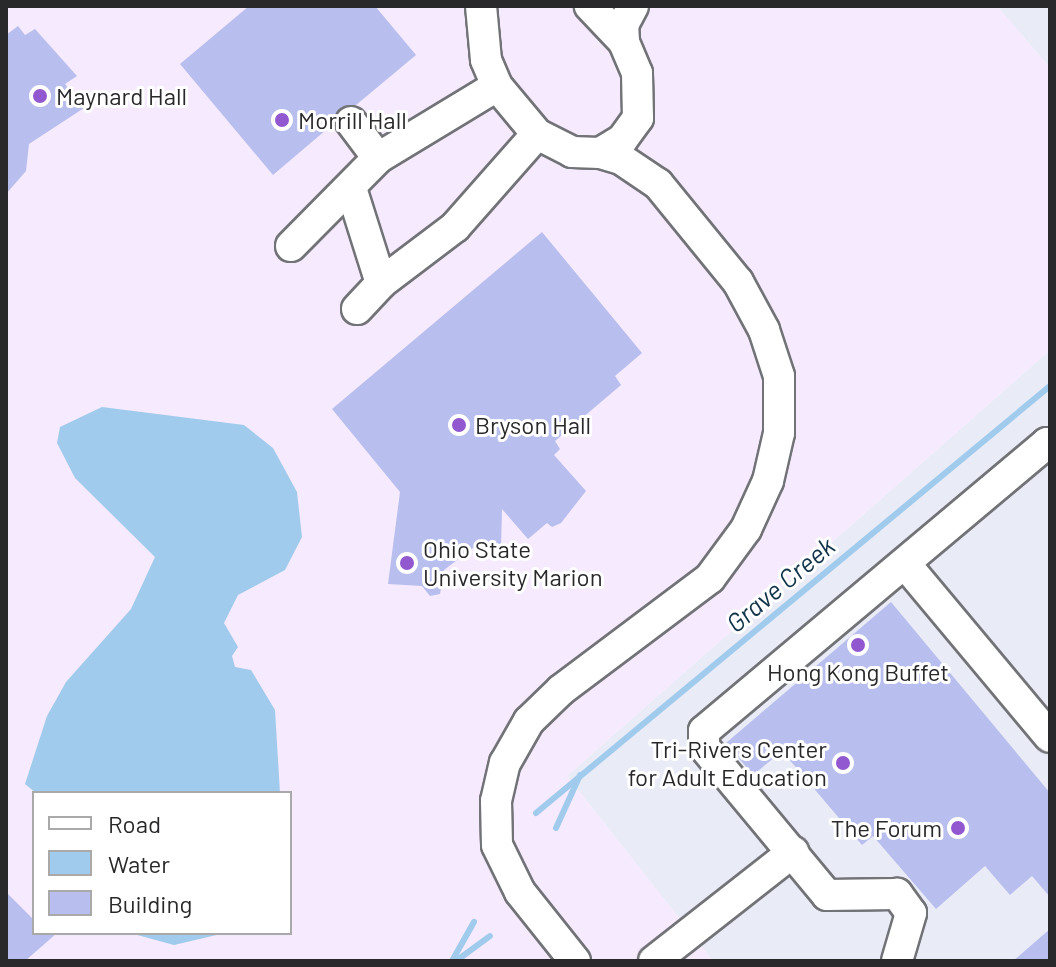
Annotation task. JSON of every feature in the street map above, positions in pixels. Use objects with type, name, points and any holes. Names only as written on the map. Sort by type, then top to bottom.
[{"type":"street","points":[[590,6],[624,42]]},
{"type":"street","points":[[575,961],[520,892],[497,845],[496,801],[505,763],[529,721],[561,690],[710,578],[746,529],[768,481],[779,433],[779,376],[764,330],[738,282],[658,184],[640,144],[637,73],[624,42],[623,25],[633,6]]},
{"type":"street","points":[[487,12],[486,60],[497,86],[537,134],[572,152],[600,153],[621,159],[658,184]]},
{"type":"street","points":[[291,246],[378,158],[497,86]]},
{"type":"street","points":[[600,153],[622,140],[638,118]]},
{"type":"street","points":[[351,122],[378,158]]},
{"type":"street","points":[[357,309],[381,283],[455,227],[537,134]]},
{"type":"street","points":[[351,188],[381,283]]},
{"type":"street","points":[[897,961],[911,913],[897,894],[827,895],[704,747],[704,731],[906,565],[1047,443],[1050,447]]},
{"type":"street","points":[[906,565],[1040,704],[1050,737]]},
{"type":"street","points":[[654,961],[793,852]]},
{"type":"shaded area","name":"Ohio State University Marion","points":[[6,6],[997,6],[1050,68],[1050,350],[567,776],[713,961],[6,961]]},
{"type":"shaded area","points":[[997,6],[1050,6],[1050,68]]},
{"type":"shaded area","points":[[1050,350],[1050,961],[713,961],[567,776]]},
{"type":"water","points":[[102,407],[244,425],[273,448],[297,492],[302,537],[285,570],[238,595],[224,623],[238,647],[232,656],[235,667],[251,670],[275,710],[280,791],[34,791],[25,784],[47,716],[66,682],[131,609],[155,557],[75,478],[57,443],[60,427]]},
{"type":"water","points":[[137,935],[216,935],[174,945]]},
{"type":"building","name":"Morrill Hall","points":[[249,6],[375,6],[416,55],[356,105],[340,108],[333,124],[273,175],[180,64]]},
{"type":"building","name":"Maynard Hall","points":[[18,26],[25,35],[35,29],[77,76],[65,84],[84,108],[29,144],[26,171],[6,194],[6,35]]},
{"type":"building","name":"Bryson Hall","points":[[542,232],[642,353],[615,376],[621,385],[555,441],[560,449],[554,455],[586,491],[561,523],[552,527],[547,523],[528,539],[502,509],[501,547],[473,548],[444,570],[440,594],[430,596],[422,586],[388,584],[400,492],[332,409]]},
{"type":"building","points":[[891,602],[1050,793],[1050,897],[1032,876],[1010,895],[985,866],[936,909],[873,836],[862,845],[782,751],[753,775],[726,743]]},
{"type":"building","points":[[6,892],[32,918],[32,935],[55,935],[25,961],[6,961]]},
{"type":"building","points":[[1050,929],[1050,961],[1013,961]]},
{"type":"waterway","name":"Grave Creek","points":[[536,813],[1050,386]]},
{"type":"waterway","points":[[556,828],[580,775]]},
{"type":"waterway","name":"Grave Creek","points":[[452,961],[474,922]]},
{"type":"waterway","points":[[456,961],[490,936]]},
{"type":"place","name":"Maynard Hall","points":[[40,96]]},
{"type":"place","name":"Morrill Hall","points":[[282,120]]},
{"type":"place","name":"Bryson Hall","points":[[459,425]]},
{"type":"place","name":"Ohio State University Marion","points":[[407,563]]},
{"type":"place","name":"Hong Kong Buffet","points":[[858,645]]},
{"type":"place","name":"Tri-Rivers Center for Adult Education","points":[[843,763]]},
{"type":"place","name":"The Forum","points":[[958,828]]}]
